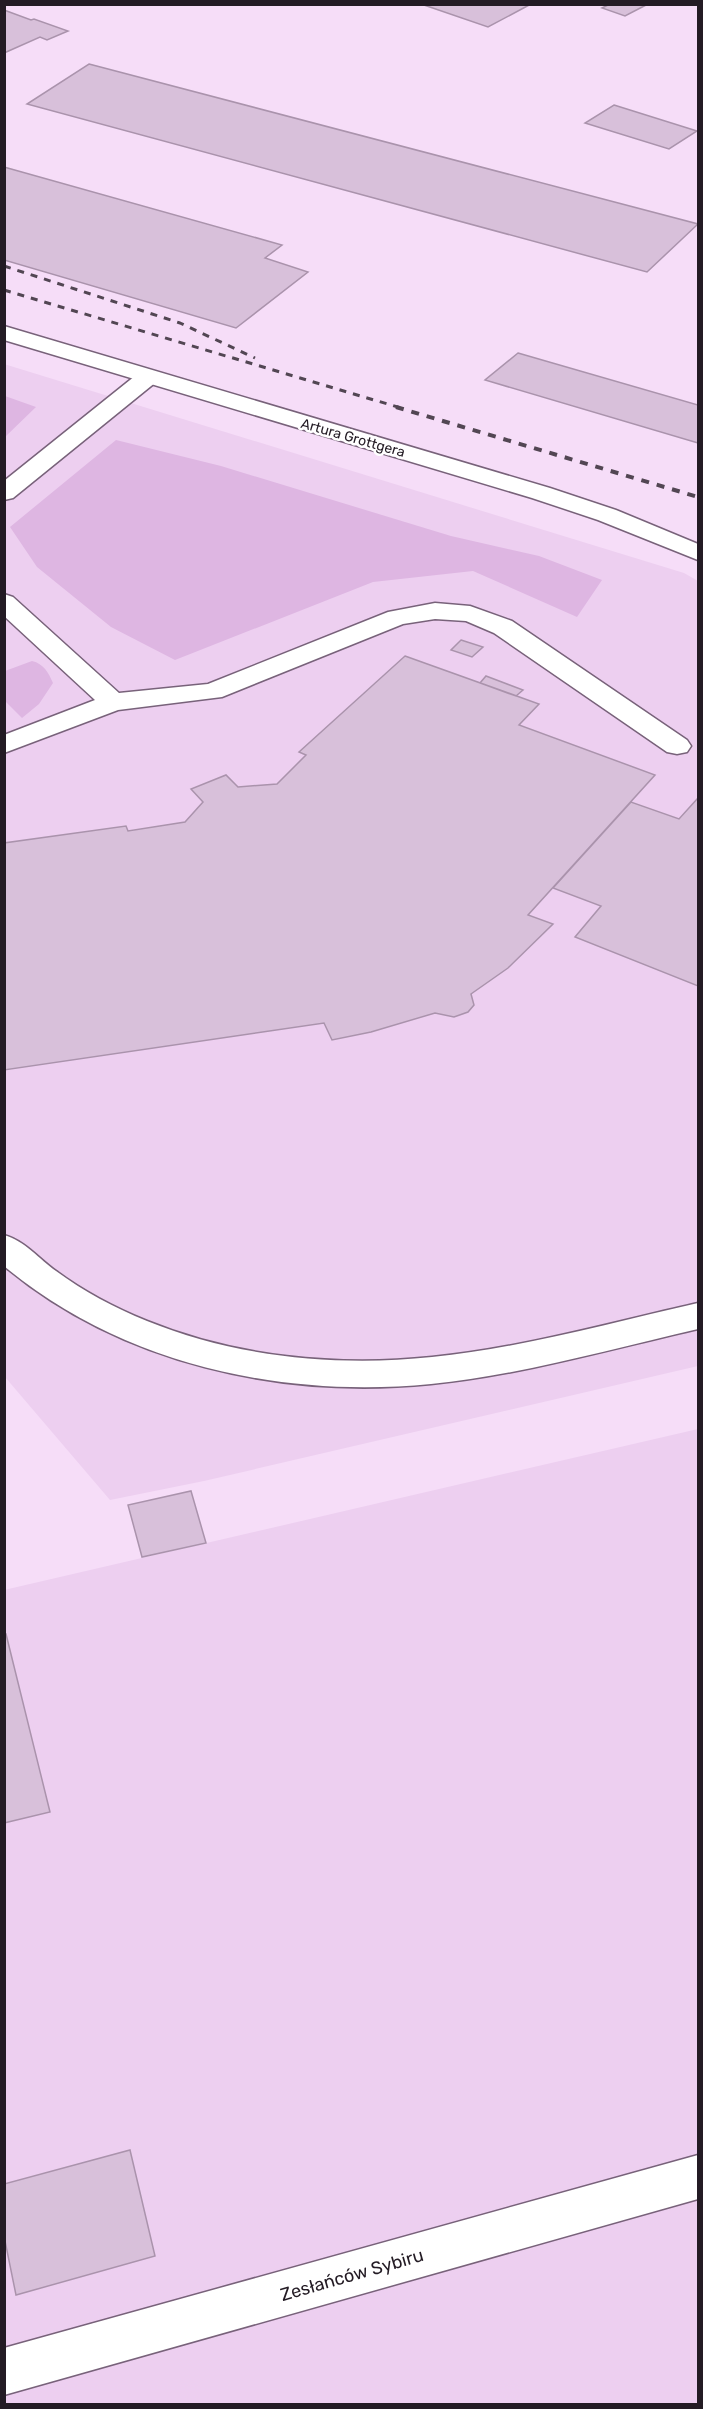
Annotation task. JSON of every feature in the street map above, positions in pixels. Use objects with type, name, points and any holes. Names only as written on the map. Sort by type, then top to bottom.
[{"type":"street","name":"Artura Grottgera","points":[[4,333],[541,493],[607,514],[699,553]]},
{"type":"street","points":[[4,494],[148,377]]},
{"type":"street","points":[[4,602],[113,702]]},
{"type":"street","points":[[4,745],[113,702],[213,691],[397,617],[416,613],[453,612],[488,620],[503,627],[677,746]]},
{"type":"street","points":[[4,1247],[27,1268],[84,1306],[144,1335],[218,1357],[282,1369],[357,1374],[434,1370],[517,1356],[699,1316]]},
{"type":"street","name":"Zesłańców Sybiru","points":[[4,2372],[699,2178]]},
{"type":"shaded area","points":[[4,364],[684,573],[698,581],[698,1366],[204,1481],[110,1500],[5,1377]]},
{"type":"shaded area","points":[[4,396],[36,407],[5,437]]},
{"type":"shaded area","points":[[116,440],[221,466],[451,536],[539,556],[602,580],[577,617],[473,571],[373,582],[175,660],[111,627],[37,567],[10,527]]},
{"type":"shaded area","points":[[32,661],[45,669],[53,683],[39,704],[22,718],[5,701],[5,671]]},
{"type":"shaded area","points":[[698,1429],[698,2404],[5,2404],[4,1590]]},
{"type":"building","points":[[421,4],[531,4],[488,27]]},
{"type":"building","points":[[610,4],[648,4],[625,16],[602,8]]},
{"type":"building","points":[[4,10],[68,31],[47,40],[40,37],[4,53]]},
{"type":"building","points":[[89,64],[698,224],[647,272],[27,104]]},
{"type":"building","points":[[614,105],[697,131],[669,149],[585,123]]},
{"type":"building","points":[[4,167],[282,245],[265,258],[308,272],[236,328],[4,260]]},
{"type":"building","points":[[518,353],[698,405],[698,443],[485,380]]},
{"type":"building","points":[[461,640],[483,647],[472,657],[451,650]]},
{"type":"building","points":[[405,656],[539,704],[519,725],[655,775],[528,915],[553,924],[508,968],[471,994],[474,1005],[468,1012],[454,1017],[435,1013],[371,1032],[332,1040],[324,1023],[4,1070],[4,843],[126,826],[128,831],[185,822],[203,802],[191,789],[226,775],[238,787],[277,784],[306,755],[299,752]]},
{"type":"building","points":[[486,676],[523,690],[516,696],[480,683]]},
{"type":"building","points":[[698,798],[698,986],[575,937],[601,906],[553,888],[631,802],[679,819]]},
{"type":"building","points":[[191,1491],[206,1543],[142,1557],[128,1505]]},
{"type":"building","points":[[6,1634],[50,1812],[4,1823],[4,1635]]},
{"type":"building","points":[[130,2150],[155,2256],[16,2295],[4,2236],[4,2184]]},
{"type":"railway","points":[[4,266],[180,323],[255,358]]},
{"type":"railway","points":[[4,290],[401,408]]},
{"type":"railway","points":[[396,407],[698,497]]}]
